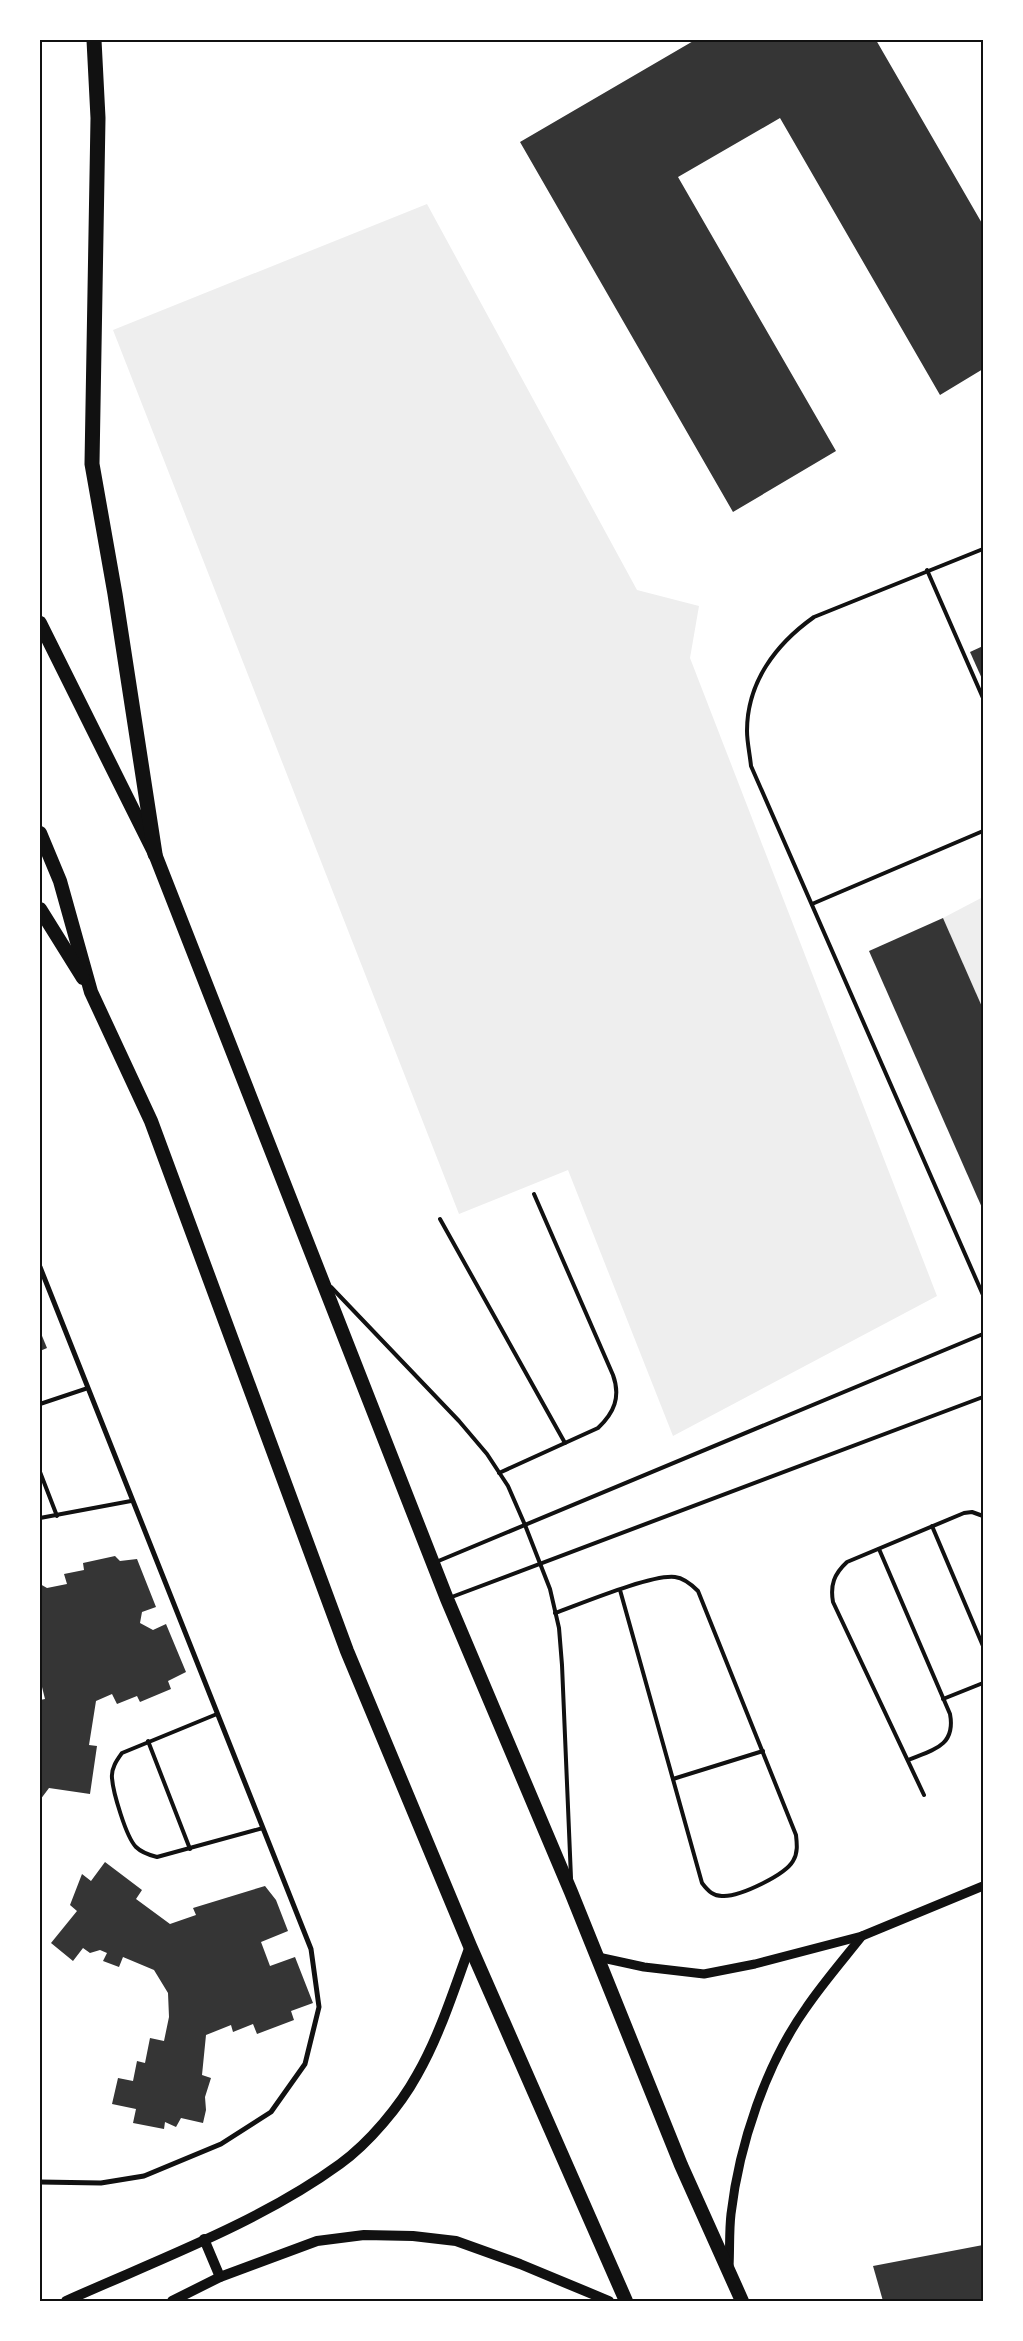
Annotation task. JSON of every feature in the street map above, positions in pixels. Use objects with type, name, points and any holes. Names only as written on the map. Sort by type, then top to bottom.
[{"type":"highway","points":[[94,40],[98,118],[92,464],[115,594],[155,854]]},
{"type":"highway","points":[[40,623],[155,854],[447,1599],[598,1957],[681,2165],[742,2301]]},
{"type":"highway","points":[[40,833],[60,881],[92,992]]},
{"type":"highway","points":[[40,909],[92,992],[151,1121],[347,1651],[470,1946],[626,2301]]},
{"type":"main road","points":[[66,2301],[204,2240],[294,2194],[342,2163],[383,2123],[417,2076],[441,2024],[470,1946]]},
{"type":"main road","points":[[172,2301],[220,2277],[317,2242],[364,2235],[414,2236],[456,2241],[520,2264],[609,2301]]},
{"type":"main road","points":[[204,2240],[220,2277]]},
{"type":"street","points":[[40,1267],[131,1501],[311,1948],[319,2007],[305,2064],[271,2112],[221,2144],[144,2176],[101,2183],[40,2182]]},
{"type":"street","points":[[598,1957],[644,1967],[704,1974],[755,1964],[862,1936],[983,1886]]},
{"type":"street","points":[[729,2270],[732,2213],[741,2164],[754,2116],[767,2082],[774,2065],[805,2009],[862,1936]]},
{"type":"lane","points":[[983,549],[814,617],[793,632],[776,650],[762,672],[750,703],[747,732],[752,766],[983,1295]]},
{"type":"lane","points":[[927,570],[983,698]]},
{"type":"lane","points":[[812,904],[983,832]]},
{"type":"lane","points":[[499,1473],[598,1428],[608,1419],[615,1406],[616,1385],[534,1194]]},
{"type":"lane","points":[[440,1219],[565,1443]]},
{"type":"lane","points":[[319,1275],[460,1421],[499,1473],[525,1525],[541,1563],[550,1589],[555,1613],[562,1666],[571,1892]]},
{"type":"lane","points":[[433,1564],[983,1334]]},
{"type":"lane","points":[[40,1404],[88,1388]]},
{"type":"lane","points":[[447,1599],[983,1397]]},
{"type":"lane","points":[[40,1472],[57,1516]]},
{"type":"lane","points":[[40,1518],[131,1501]]},
{"type":"lane","points":[[924,1795],[833,1602],[831,1591],[838,1570],[847,1562],[964,1513],[972,1512],[983,1516]]},
{"type":"lane","points":[[932,1526],[983,1646]]},
{"type":"lane","points":[[879,1549],[950,1714],[951,1733],[945,1742],[937,1749],[908,1760]]},
{"type":"lane","points":[[555,1613],[620,1590],[662,1576],[676,1577],[690,1583],[698,1591],[796,1835],[798,1848],[794,1860],[786,1870],[734,1895],[724,1897],[714,1894],[702,1883],[620,1590]]},
{"type":"lane","points":[[943,1699],[983,1683]]},
{"type":"lane","points":[[217,1714],[122,1753],[115,1764],[112,1776],[130,1837],[140,1851],[157,1857],[263,1828]]},
{"type":"lane","points":[[148,1741],[190,1849]]},
{"type":"lane","points":[[673,1778],[763,1751]]},
{"type":"shaded area","points":[[427,204],[637,590],[699,606],[690,658],[937,1296],[673,1436],[568,1170],[459,1214],[113,330]]},
{"type":"shaded area","points":[[983,897],[983,1009],[943,918]]},
{"type":"building","points":[[695,40],[876,40],[983,225],[983,369],[940,395],[780,118],[678,177],[836,451],[733,512],[520,142]]},
{"type":"building","points":[[983,646],[983,681],[970,652]]},
{"type":"building","points":[[943,918],[983,1009],[983,1210],[869,951]]},
{"type":"building","points":[[40,1331],[47,1348],[40,1351]]},
{"type":"building","points":[[115,1556],[120,1561],[137,1559],[156,1607],[142,1612],[140,1623],[153,1630],[166,1624],[186,1672],[168,1681],[171,1689],[140,1702],[137,1696],[117,1704],[112,1694],[96,1701],[89,1745],[97,1746],[90,1794],[49,1788],[40,1800],[40,1700],[45,1699],[40,1679],[40,1584],[47,1588],[67,1584],[64,1574],[84,1570],[83,1563]]},
{"type":"building","points":[[105,1862],[142,1890],[136,1899],[170,1924],[196,1915],[193,1908],[265,1886],[276,1900],[288,1931],[261,1942],[270,1966],[295,1957],[313,2003],[291,2011],[294,2020],[257,2034],[253,2024],[233,2032],[231,2025],[206,2035],[202,2075],[211,2078],[205,2097],[206,2110],[203,2123],[181,2118],[176,2127],[165,2122],[164,2129],[133,2123],[136,2109],[112,2104],[118,2078],[133,2081],[137,2061],[145,2063],[150,2038],[164,2041],[169,2017],[168,1993],[154,1970],[123,1957],[119,1967],[103,1961],[107,1953],[100,1950],[90,1953],[83,1948],[73,1961],[51,1943],[77,1911],[70,1905],[82,1874],[91,1881]]},
{"type":"building","points":[[983,2245],[983,2301],[883,2301],[873,2266]]}]
